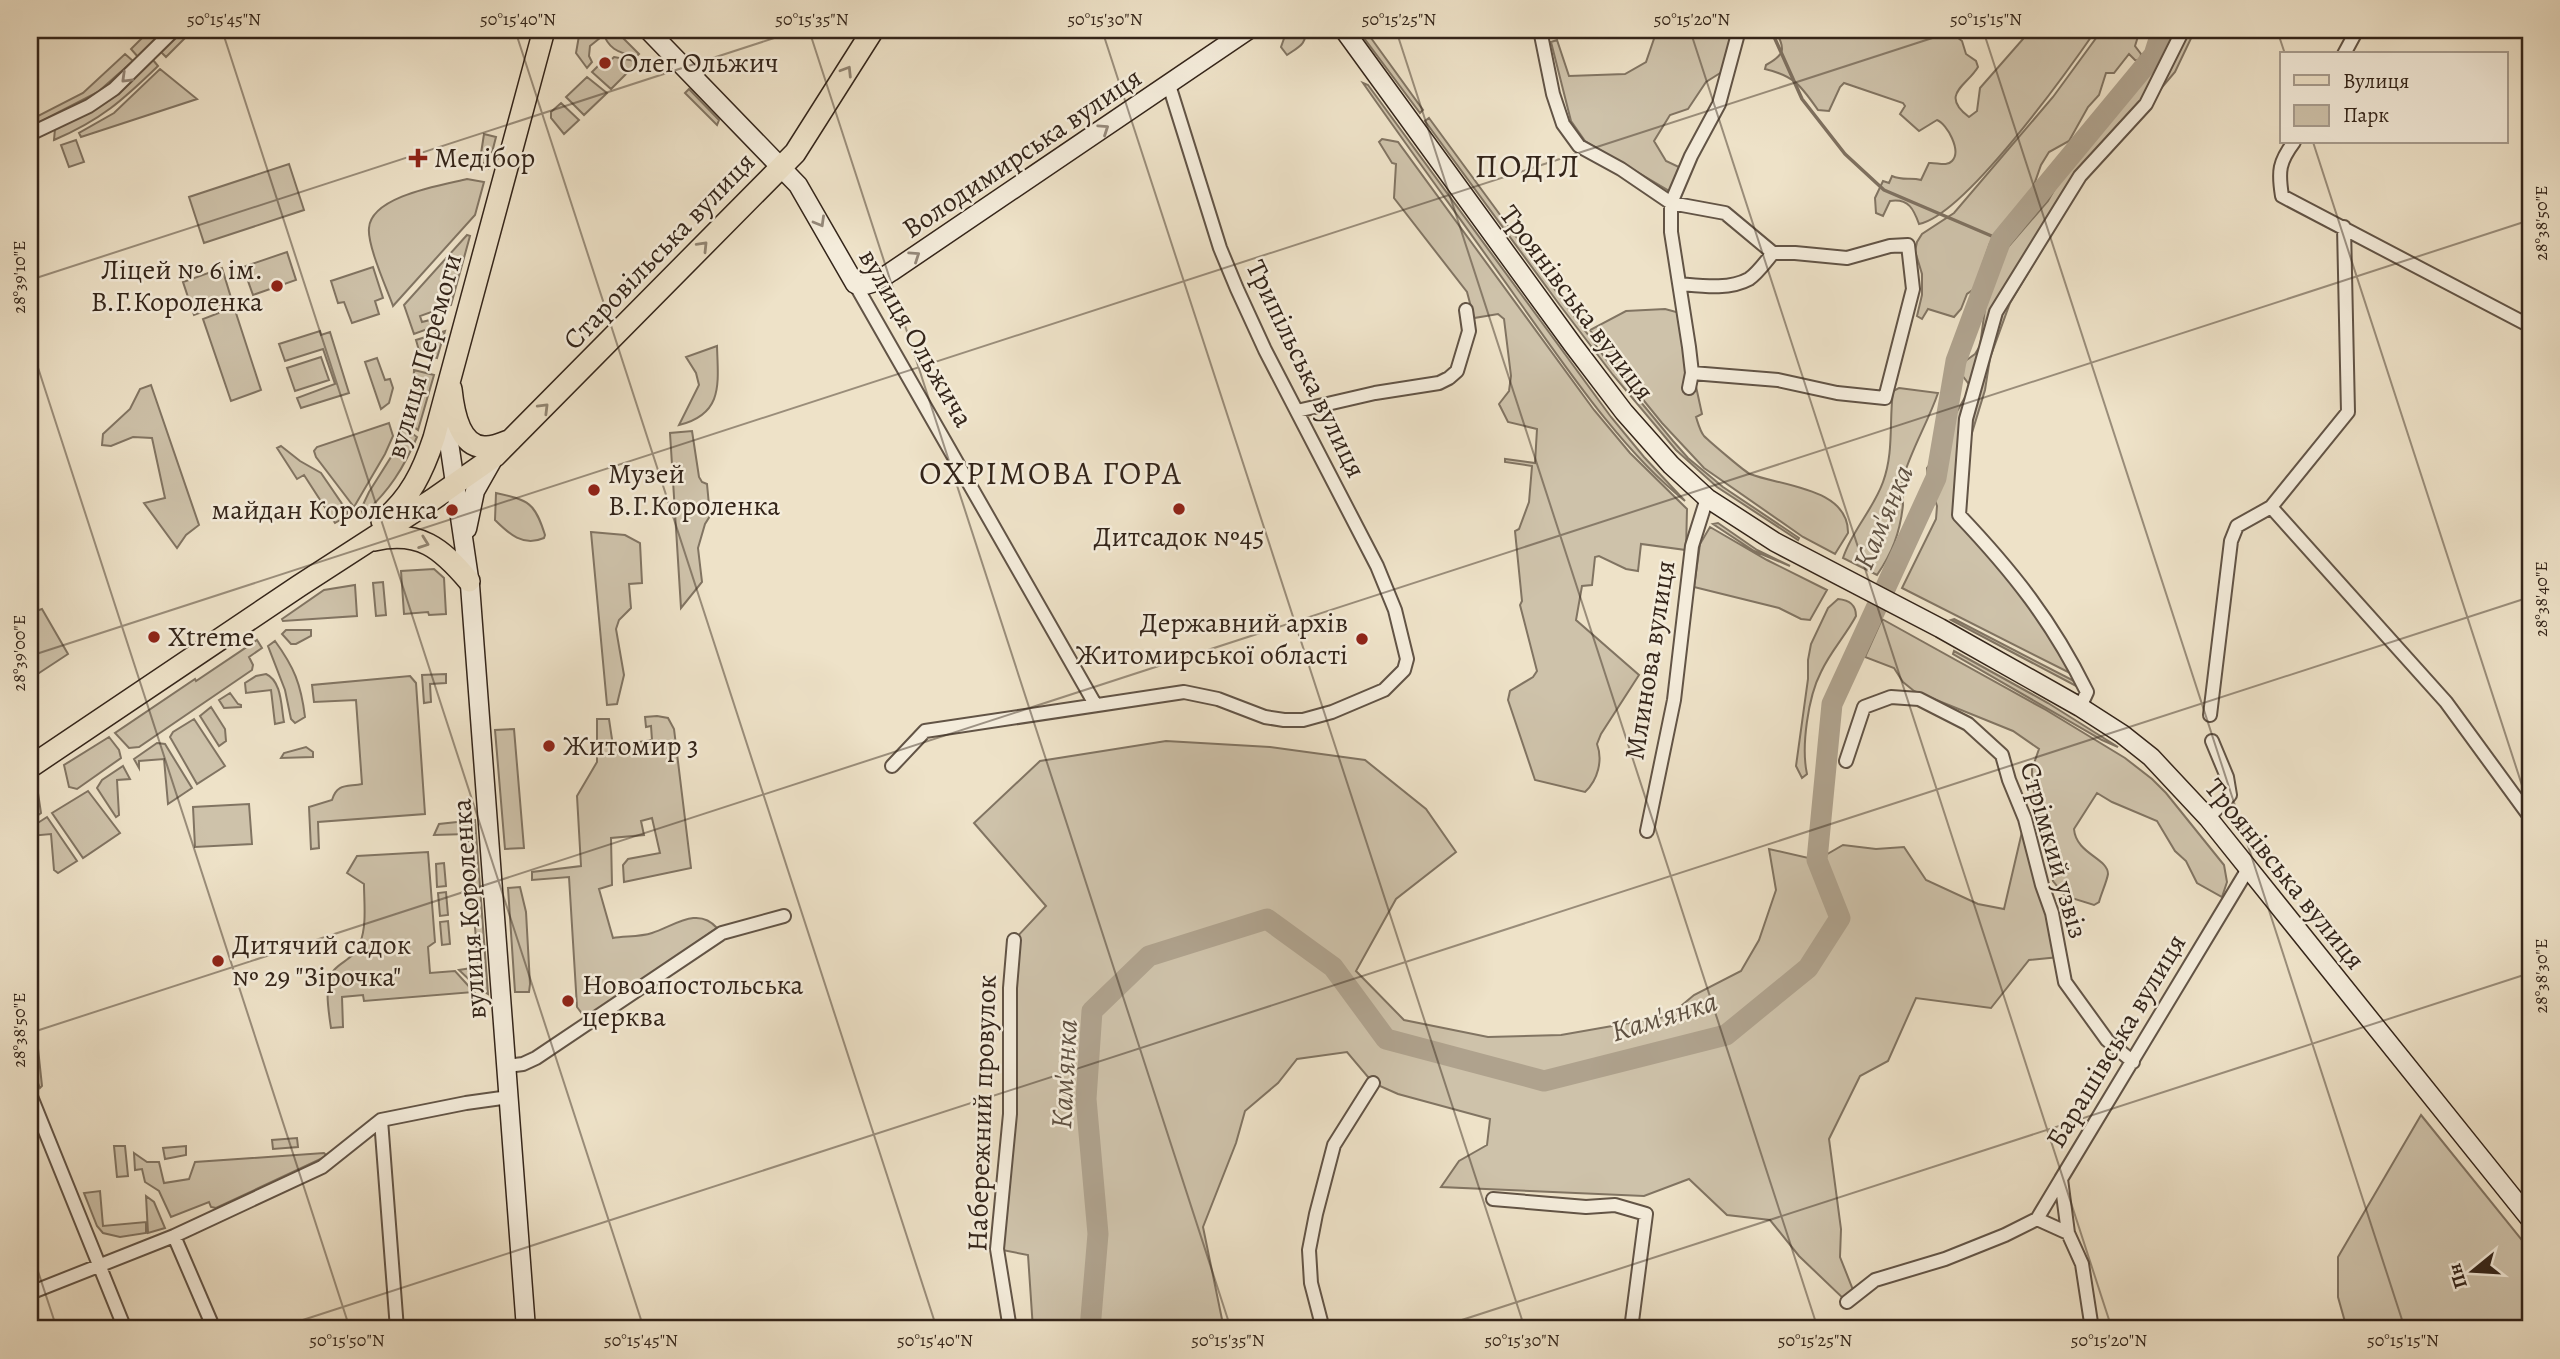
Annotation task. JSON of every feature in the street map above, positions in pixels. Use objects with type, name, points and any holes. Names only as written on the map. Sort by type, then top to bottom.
[{"type":"main road","name":"вулиця Перемоги","points":[[30,757],[391,514],[416,483],[426,462],[450,380],[544,30]]},
{"type":"main road","name":"Старовільська вулиця","points":[[455,485],[495,456],[794,153],[873,30]]},
{"type":"main road","points":[[450,380],[453,405],[461,429],[477,446],[492,446],[512,439]]},
{"type":"main road","points":[[375,537],[455,485]]},
{"type":"main road","name":"вулиця Перемоги","points":[[30,767],[375,537]]},
{"type":"main road","points":[[375,537],[399,537],[428,543],[450,558],[469,581]]},
{"type":"street","points":[[30,134],[89,106],[114,89],[174,30]]},
{"type":"street","name":"вулиця Перемоги","points":[[375,537],[407,510],[437,459],[554,30]]},
{"type":"street","name":"вулиця Ольжича","points":[[648,30],[798,185],[1095,704]]},
{"type":"street","name":"Володимирська вулиця","points":[[855,284],[871,284],[891,272],[1248,30]]},
{"type":"street","name":"Троянівська вулиця","points":[[1344,30],[1561,329],[1624,412],[1671,465],[1707,498],[1775,542],[1940,628],[2080,706],[2151,757],[2208,818],[2530,1219]]},
{"type":"street","points":[[1540,30],[1553,94],[1563,124],[1579,146],[1621,169],[1671,203],[1725,214],[1773,253],[1847,258],[1891,246],[1908,245],[1913,289],[1885,398],[1836,393],[1778,380],[1692,373]]},
{"type":"street","points":[[1689,388],[1692,373],[1671,232],[1671,203],[1691,156],[1719,104],[1739,30]]},
{"type":"street","points":[[2080,706],[2087,692],[2067,652],[2022,585],[1959,515],[1966,419],[1996,312],[2080,176],[2146,104],[2183,30]]},
{"type":"street","points":[[2345,52],[2357,30]]},
{"type":"street","name":"Трипільська вулиця","points":[[1095,704],[1184,692],[1218,699],[1274,719],[1303,720],[1332,712],[1384,690],[1404,670],[1407,659],[1404,638],[1377,566],[1259,338],[1220,248],[1169,85]]},
{"type":"street","points":[[2293,144],[2283,157],[2278,174],[2282,196],[2530,326]]},
{"type":"street","points":[[2210,715],[2231,541],[2237,526],[2271,507],[2348,412],[2344,227]]},
{"type":"street","points":[[1680,284],[1709,287],[1737,284],[1751,278],[1773,253]]},
{"type":"street","points":[[1297,411],[1375,393],[1439,383],[1449,378],[1457,371],[1469,331],[1466,310]]},
{"type":"street","points":[[450,380],[447,429],[455,485]]},
{"type":"street","points":[[466,557],[472,500],[478,483],[495,456]]},
{"type":"street","name":"вулиця Короленка","points":[[455,485],[469,581],[526,1329]]},
{"type":"street","name":"Млинова вулиця","points":[[1647,831],[1674,700],[1692,546],[1707,498]]},
{"type":"street","points":[[2271,507],[2446,702],[2530,817]]},
{"type":"street","name":"Стрімкий узвіз","points":[[1846,761],[1864,707],[1891,697],[1919,699],[1968,724],[2002,755],[2025,819],[2052,913],[2065,982],[2107,1040],[2133,1062]]},
{"type":"street","points":[[892,766],[925,732],[1095,704]]},
{"type":"street","points":[[2208,818],[2230,794],[2227,777],[2212,741]]},
{"type":"street","name":"Барашівська вулиця","points":[[2092,1329],[2082,1264],[2068,1233],[2061,1180],[2248,869]]},
{"type":"street","points":[[507,1066],[523,1064],[546,1052],[722,933],[784,916]]},
{"type":"street","name":"Набережний провулок","points":[[1010,1329],[997,1249],[1010,1114],[1010,989],[1014,940]]},
{"type":"street","points":[[1323,1329],[1311,1283],[1309,1250],[1316,1214],[1334,1145],[1373,1083]]},
{"type":"street","points":[[30,1094],[125,1329]]},
{"type":"street","points":[[30,1293],[173,1236],[322,1167],[381,1120],[509,1097]]},
{"type":"street","points":[[381,1120],[397,1329]]},
{"type":"street","points":[[1847,1302],[1875,1280],[1945,1259],[2037,1219],[2061,1180]]},
{"type":"street","points":[[1493,1199],[1586,1207],[1615,1205],[1646,1214],[1631,1329]]},
{"type":"street","points":[[2037,1219],[2068,1233]]},
{"type":"street","points":[[173,1236],[214,1329]]},
{"type":"green space","points":[[150,30],[165,30],[138,57],[131,49]]},
{"type":"green space","points":[[183,30],[193,30],[166,57],[161,52]]},
{"type":"green space","points":[[580,30],[597,30],[600,38],[590,46],[589,56],[592,62],[587,68],[576,53]]},
{"type":"green space","points":[[602,30],[615,30],[639,54],[636,57],[614,49],[607,42]]},
{"type":"green space","points":[[1287,30],[1304,30],[1305,38],[1301,45],[1287,55],[1281,47]]},
{"type":"green space","points":[[1358,30],[1365,30],[1371,38],[1423,110],[1420,113]]},
{"type":"green space","points":[[1657,30],[1731,30],[1725,70],[1706,82],[1688,109],[1670,115],[1654,141],[1666,161],[1681,168],[1671,192],[1585,141],[1571,121],[1551,42],[1557,40],[1569,76],[1625,74],[1646,62]]},
{"type":"green space","points":[[1775,30],[1840,30],[1849,38],[1854,38],[1871,30],[1900,30],[1904,33],[1906,30],[1948,30],[1962,41],[1966,54],[1976,61],[1978,67],[1956,96],[1960,109],[1969,117],[1977,111],[1980,88],[2023,39],[2026,30],[2096,30],[2063,77],[1988,170],[1939,215],[1919,224],[1913,210],[1902,201],[1890,201],[1883,216],[1876,213],[1875,198],[1883,181],[1889,183],[1892,176],[1921,180],[1929,163],[1944,164],[1952,161],[1955,157],[1954,145],[1945,127],[1937,120],[1919,131],[1900,114],[1905,106],[1903,103],[1844,83],[1829,111],[1818,110],[1796,83],[1784,75],[1765,69],[1782,51]]},
{"type":"green space","points":[[2102,30],[2140,30],[2135,46],[2141,54],[2140,61],[2129,54],[2114,73],[2106,73],[2099,95],[2088,107],[2069,141],[2049,152],[2041,165],[2028,202],[2011,216],[1990,243],[1974,289],[1967,294],[1961,309],[1954,317],[1928,309],[1922,319],[1917,316],[1922,295],[1922,274],[1915,251],[1922,234],[1954,213],[2053,97]]},
{"type":"green space","points":[[2174,30],[2195,30],[2175,72],[2085,178],[2010,303],[1990,358],[1985,390],[1968,446],[1963,512],[2060,631],[2069,647],[2072,674],[1902,588],[1936,519],[1937,506],[1927,468],[1938,454],[1945,432],[1971,387],[1959,371],[1961,364],[1975,354],[1980,346],[1986,301],[1998,265],[2008,247],[2048,201],[2084,138],[2089,135],[2093,138],[2093,129],[2114,112],[2125,97],[2130,85],[2146,67],[2150,48],[2160,47]]},
{"type":"green space","points":[[125,54],[133,61],[98,92],[30,127],[30,120],[83,93]]},
{"type":"green space","points":[[614,57],[635,61],[636,64],[611,89],[592,72],[603,61],[610,61]]},
{"type":"green space","points":[[153,60],[158,66],[122,99],[85,125],[54,140],[55,129],[91,112],[117,95]]},
{"type":"green space","points":[[160,69],[197,99],[81,137],[79,133],[114,113]]},
{"type":"green space","points":[[587,77],[607,93],[584,115],[566,97]]},
{"type":"green space","points":[[1363,83],[1368,85],[1611,417],[1685,501],[1639,458],[1596,406]]},
{"type":"green space","points":[[689,89],[719,120],[717,125],[685,93]]},
{"type":"green space","points":[[561,103],[579,120],[564,134],[551,118],[551,112]]},
{"type":"green space","points":[[1429,118],[1611,366],[1673,441],[1688,458],[1723,487],[1799,538],[1798,540],[1717,487],[1676,450],[1613,375],[1559,304],[1425,121]]},
{"type":"green space","points":[[484,134],[496,137],[488,168],[480,160]]},
{"type":"green space","points":[[1382,139],[1398,142],[1594,410],[1630,453],[1687,509],[1686,550],[1641,544],[1638,571],[1626,569],[1599,556],[1595,557],[1592,585],[1582,586],[1576,620],[1639,675],[1601,734],[1597,744],[1598,769],[1585,792],[1535,780],[1508,700],[1510,691],[1533,677],[1537,671],[1520,605],[1522,601],[1515,531],[1519,529],[1529,502],[1532,466],[1505,462],[1505,459],[1535,463],[1537,429],[1508,422],[1499,404],[1509,391],[1511,376],[1504,319],[1498,314],[1474,318],[1467,292],[1394,198],[1396,164],[1392,163],[1379,142]]},
{"type":"green space","points":[[76,140],[84,162],[69,167],[61,145]]},
{"type":"green space","points":[[289,164],[304,210],[204,243],[189,197]]},
{"type":"green space","points":[[467,179],[484,182],[475,215],[393,306],[371,245],[369,228],[373,217],[394,200]]},
{"type":"green space","points":[[467,235],[470,236],[451,305],[420,316],[422,322],[430,320],[433,327],[414,334],[404,305]]},
{"type":"green space","points":[[287,252],[296,280],[253,295],[243,267]]},
{"type":"green space","points":[[373,267],[383,298],[375,301],[379,314],[352,323],[344,302],[338,303],[331,281]]},
{"type":"green space","points":[[222,268],[232,301],[194,315],[183,282]]},
{"type":"green space","points":[[234,307],[261,390],[231,401],[203,319]]},
{"type":"green space","points":[[1665,309],[1680,313],[1702,414],[1696,417],[1703,434],[1750,474],[1811,491],[1837,506],[1845,518],[1848,533],[1835,554],[1803,537],[1704,468],[1662,423],[1590,330],[1626,311]]},
{"type":"green space","points":[[320,331],[321,335],[330,332],[349,393],[301,408],[297,398],[335,384],[323,349],[285,361],[279,344]]},
{"type":"green space","points":[[445,331],[437,358],[420,354],[416,340]]},
{"type":"green space","points":[[717,346],[717,384],[711,405],[694,420],[679,425],[699,385],[696,373],[686,357]]},
{"type":"green space","points":[[321,357],[329,380],[295,391],[287,368]]},
{"type":"green space","points":[[377,358],[385,380],[390,379],[393,388],[389,403],[381,409],[365,362]]},
{"type":"green space","points":[[414,370],[434,375],[418,430],[405,420],[413,392]]},
{"type":"green space","points":[[151,385],[199,525],[186,535],[177,548],[144,503],[165,498],[152,438],[133,437],[111,446],[102,445],[103,434],[130,409],[140,389]]},
{"type":"green space","points":[[1899,388],[1938,393],[1903,478],[1900,525],[1891,551],[1877,575],[1843,558],[1883,482],[1890,448],[1893,391]]},
{"type":"green space","points":[[389,423],[393,436],[354,507],[314,451],[317,447]]},
{"type":"green space","points":[[403,427],[417,437],[412,448],[388,488],[363,514],[361,509],[391,457]]},
{"type":"green space","points":[[692,431],[699,477],[707,484],[710,516],[698,548],[702,582],[681,608],[670,433]]},
{"type":"green space","points":[[281,446],[321,473],[347,511],[347,516],[335,523],[304,475],[297,479],[277,448]]},
{"type":"green space","points":[[496,493],[516,498],[534,509],[544,538],[523,540],[500,525],[495,520]]},
{"type":"green space","points":[[1718,523],[1757,550],[1790,566],[1754,551],[1713,524]]},
{"type":"green space","points":[[1710,527],[1827,590],[1810,620],[1801,619],[1779,608],[1694,587],[1700,544]]},
{"type":"green space","points":[[591,532],[625,535],[640,543],[642,583],[629,584],[631,608],[619,620],[616,629],[624,675],[617,704],[607,705]]},
{"type":"green space","points":[[434,569],[444,578],[446,614],[404,614],[401,571]]},
{"type":"green space","points":[[383,582],[386,615],[376,616],[373,583]]},
{"type":"green space","points":[[355,585],[357,616],[282,619],[324,590]]},
{"type":"green space","points":[[1838,599],[1851,603],[1856,616],[1816,682],[1805,736],[1807,774],[1802,778],[1796,766],[1811,644],[1828,608]]},
{"type":"green space","points":[[42,609],[68,654],[30,679],[30,613]]},
{"type":"green space","points":[[1882,619],[2046,710],[2125,758],[2152,779],[2224,865],[2227,882],[2222,897],[2197,883],[2186,861],[2175,851],[2157,821],[2097,793],[2074,829],[2080,844],[2107,868],[2108,874],[2099,902],[2094,905],[2065,896],[2053,881],[2032,783],[2032,769],[2039,749],[2013,731],[1914,691],[1903,682],[1894,668],[1865,657]]},
{"type":"green space","points":[[1954,619],[2078,683],[2080,688],[1951,620]]},
{"type":"green space","points":[[286,630],[311,630],[311,636],[291,644],[282,634]]},
{"type":"green space","points":[[257,640],[262,648],[249,657],[252,670],[139,747],[129,748],[115,733],[195,679],[196,681]]},
{"type":"green space","points":[[275,641],[296,676],[301,695],[305,717],[295,723],[291,719],[285,690],[268,646]]},
{"type":"green space","points":[[1954,651],[2048,703],[2118,747],[1953,654]]},
{"type":"green space","points":[[266,674],[278,688],[284,722],[275,724],[271,690],[246,693],[245,683],[256,676]]},
{"type":"green space","points":[[446,674],[446,683],[430,684],[431,702],[424,703],[422,675]]},
{"type":"green space","points":[[410,676],[416,683],[425,814],[318,822],[319,848],[311,849],[309,807],[332,800],[340,788],[362,784],[356,700],[314,702],[312,685]]},
{"type":"green space","points":[[230,693],[241,707],[224,708],[219,700]]},
{"type":"green space","points":[[211,707],[225,729],[226,741],[219,746],[200,716]]},
{"type":"green space","points":[[645,717],[668,718],[674,729],[691,868],[624,882],[623,865],[628,859],[660,853],[652,818],[641,821],[644,835],[611,838],[612,885],[599,889],[613,938],[647,934],[694,918],[710,922],[717,928],[586,1019],[577,1007],[569,877],[532,880],[532,872],[581,866],[577,796],[597,762],[597,719],[609,719],[613,746],[652,740],[651,726],[646,727]]},
{"type":"green space","points":[[194,719],[225,766],[197,784],[170,737],[173,732]]},
{"type":"green space","points":[[514,729],[524,848],[505,849],[495,730]]},
{"type":"green space","points":[[109,737],[119,750],[121,758],[77,789],[69,787],[64,765]]},
{"type":"green space","points":[[1166,741],[1270,747],[1365,760],[1426,809],[1456,852],[1396,899],[1356,971],[1404,1020],[1488,1037],[1561,1035],[1669,1016],[1694,995],[1741,971],[1759,940],[1776,890],[1769,849],[1817,860],[1843,845],[1876,849],[1904,847],[1926,880],[1978,904],[2004,909],[2025,819],[2059,957],[2029,960],[1991,1008],[1916,998],[1888,1061],[1860,1076],[1829,1139],[1841,1229],[1840,1257],[1855,1295],[1847,1302],[1799,1256],[1770,1220],[1727,1215],[1689,1179],[1644,1196],[1441,1187],[1459,1161],[1487,1145],[1490,1119],[1398,1094],[1373,1083],[1347,1052],[1297,1059],[1278,1083],[1245,1111],[1236,1143],[1203,1227],[1224,1329],[1033,1329],[1028,1255],[997,1249],[1014,940],[1046,906],[974,823],[1040,761]]},
{"type":"green space","points":[[157,743],[165,744],[192,788],[168,804],[164,759],[139,761],[139,768],[134,759]]},
{"type":"green space","points":[[306,747],[313,752],[313,757],[281,758],[284,753]]},
{"type":"green space","points":[[123,766],[130,779],[117,780],[119,815],[116,817],[97,788],[102,780]]},
{"type":"green space","points":[[31,787],[38,793],[41,813],[30,821]]},
{"type":"green space","points":[[88,791],[120,833],[83,858],[52,813]]},
{"type":"green space","points":[[249,804],[252,844],[195,847],[193,807]]},
{"type":"green space","points":[[47,817],[77,861],[58,873],[54,870],[51,834],[30,836],[30,828]]},
{"type":"green space","points":[[475,820],[488,994],[459,970],[478,967],[468,834],[434,835],[439,824]]},
{"type":"green space","points":[[428,852],[435,942],[428,947],[430,973],[455,971],[474,992],[364,1001],[363,995],[342,997],[343,1027],[331,1028],[328,998],[331,975],[355,953],[364,929],[364,884],[347,873],[357,856]]},
{"type":"green space","points":[[444,863],[446,886],[437,887],[436,864]]},
{"type":"green space","points":[[520,887],[526,912],[529,992],[515,992],[508,888]]},
{"type":"green space","points":[[446,892],[448,915],[440,916],[438,893]]},
{"type":"green space","points":[[448,921],[450,944],[442,945],[440,922]]},
{"type":"green space","points":[[30,974],[42,1086],[40,1088],[30,1063]]},
{"type":"green space","points":[[2421,1115],[2530,1250],[2530,1329],[2347,1329],[2338,1297],[2338,1257]]},
{"type":"green space","points":[[297,1138],[298,1147],[273,1149],[272,1140]]},
{"type":"green space","points":[[114,1146],[125,1146],[128,1176],[117,1177]]},
{"type":"green space","points":[[186,1146],[186,1155],[165,1159],[163,1148]]},
{"type":"green space","points":[[134,1153],[147,1162],[159,1162],[164,1183],[189,1179],[195,1162],[324,1153],[327,1156],[216,1208],[211,1207],[209,1202],[171,1217],[159,1191],[145,1182],[142,1169],[135,1170]]},
{"type":"green space","points":[[100,1191],[103,1226],[146,1222],[146,1233],[120,1237],[103,1233],[97,1226],[84,1193]]},
{"type":"green space","points":[[146,1196],[154,1202],[165,1228],[148,1233]]},
{"type":"waterway","points":[[1771,30],[1802,99],[1845,154],[1884,190],[2001,240]]},
{"type":"waterway","name":"Кам'янка","points":[[1090,1329],[1098,1234],[1086,1099],[1092,1011],[1149,956],[1267,919],[1333,967],[1386,1039],[1544,1081],[1726,1035],[1808,968],[1840,918],[1817,860],[1832,704],[1936,478],[1956,361],[2001,240],[2154,55],[2162,30]]},
{"type":"place","name":"Олег Ольжич","points":[[605,63]]},
{"type":"place","name":"Медібор","points":[[418,158]]},
{"type":"place","name":"Ліцей № 6 ім. В.Г.Короленка","points":[[277,286]]},
{"type":"place","name":"Музей В.Г.Короленка","points":[[594,490]]},
{"type":"place","name":"Дитсадок №45","points":[[1179,509]]},
{"type":"place","name":"майдан Короленка","points":[[452,510]]},
{"type":"place","name":"Xtreme","points":[[154,637]]},
{"type":"place","name":"Державний архів Житомирської області","points":[[1362,639]]},
{"type":"place","name":"Житомир 3","points":[[549,746]]},
{"type":"place","name":"Дитячий садок № 29 \"Зірочка\"","points":[[218,961]]},
{"type":"place","name":"Новоапостольська церква","points":[[568,1001]]},
{"type":"district","name":"ПОДІЛ","points":[[1528,166]]},
{"type":"district","name":"ОХРІМОВА ГОРА","points":[[1051,473]]}]
